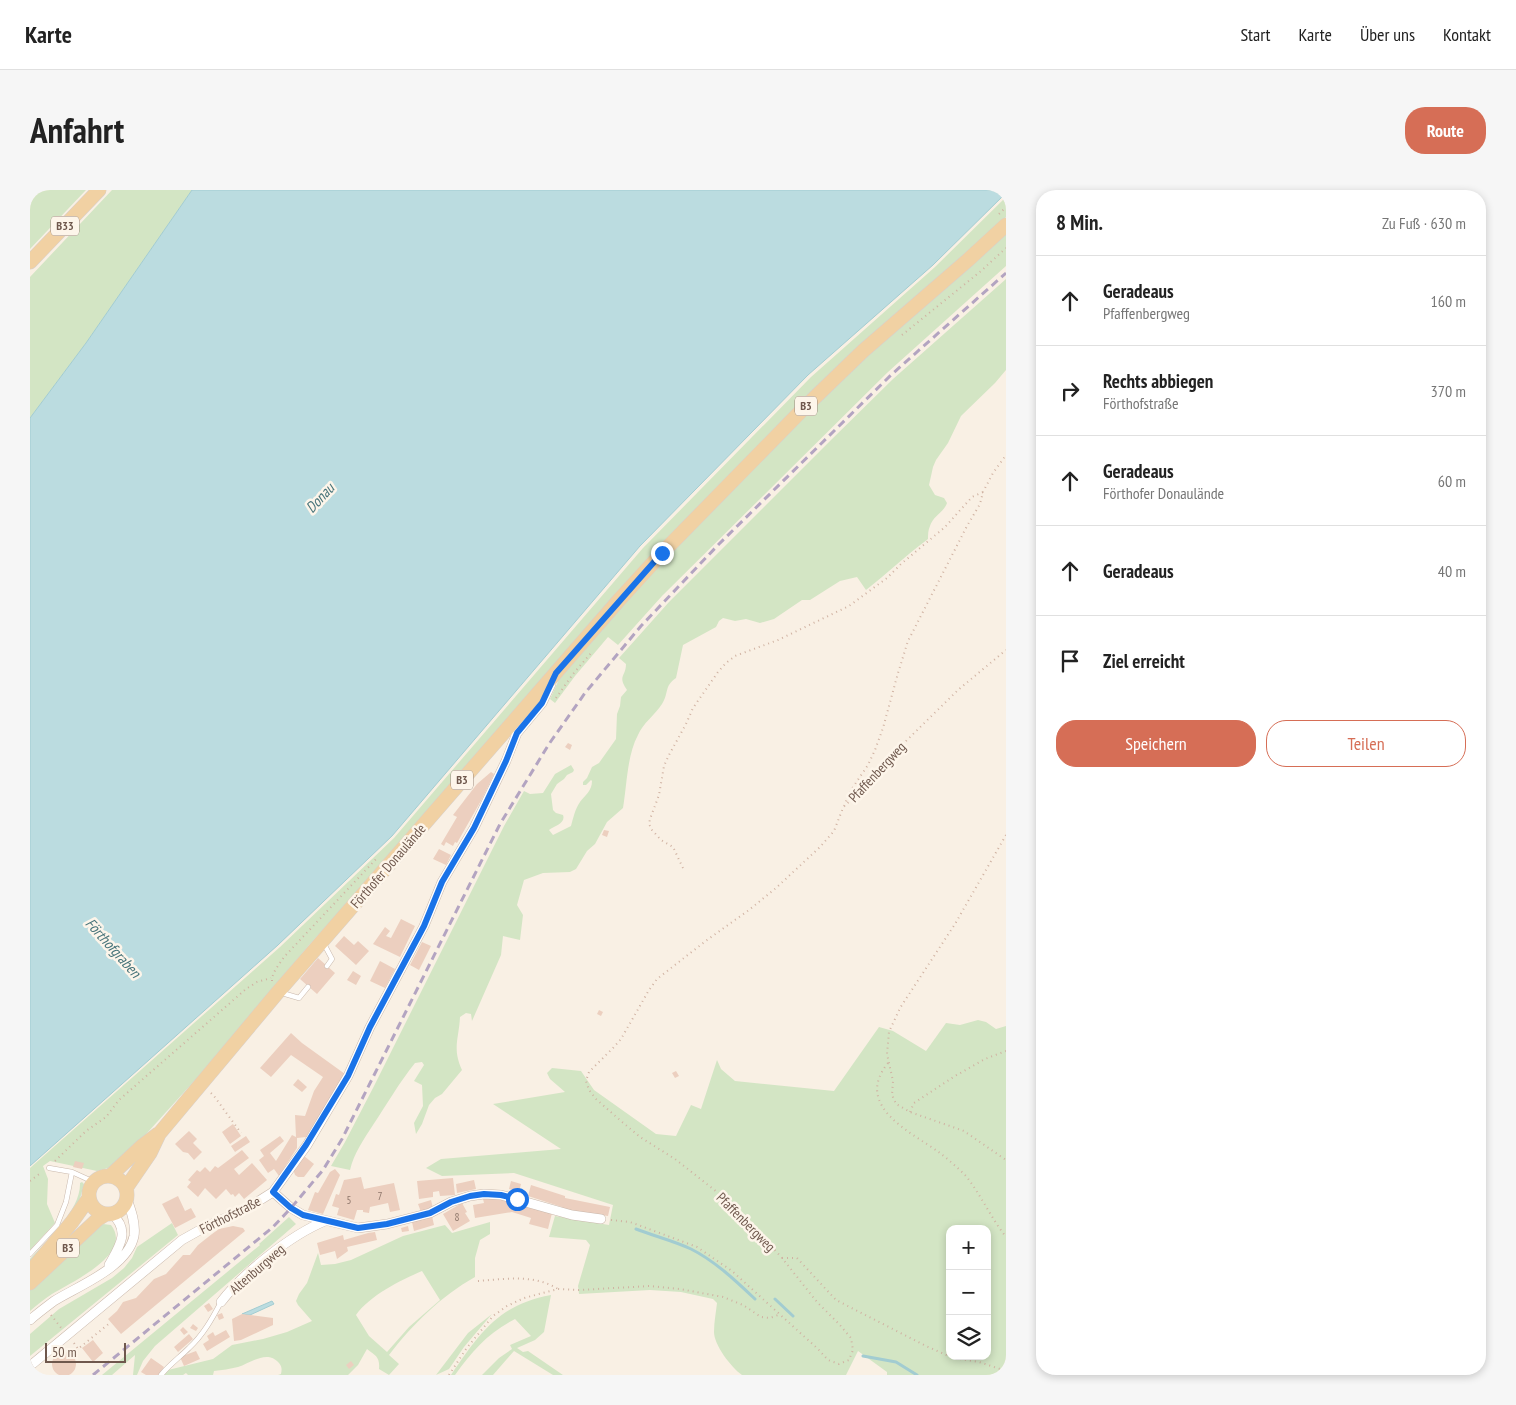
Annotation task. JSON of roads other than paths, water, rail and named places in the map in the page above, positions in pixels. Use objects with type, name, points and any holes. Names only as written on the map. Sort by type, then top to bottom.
[{"type":"main road","name":"B33","points":[[30,262],[99,190]]},
{"type":"main road","name":"Förthofer Donaulände","points":[[126,1193],[159,1134],[278,992],[619,600],[662,553],[806,406],[863,351],[1006,225]]},
{"type":"main road","name":"Förthofer Donaulände","points":[[110,1176],[142,1146],[159,1134]]},
{"type":"main road","name":"B3","points":[[30,1272],[72,1222],[89,1198],[91,1186],[94,1182],[104,1176],[110,1176]]},
{"type":"main road","points":[[110,1176],[120,1180],[126,1193]]},
{"type":"main road","name":"B3","points":[[30,1283],[98,1219],[120,1210],[126,1203],[126,1193]]},
{"type":"main road","points":[[89,1198],[95,1209],[109,1214]]},
{"type":"street","name":"Förthofstraße","points":[[30,1366],[182,1240],[207,1226],[246,1209],[273,1192],[306,1145],[348,1076],[370,1027],[424,926],[442,882],[474,828],[506,761],[517,733],[542,703],[556,673]]},
{"type":"street","points":[[273,1192],[291,1208],[303,1215],[358,1228],[387,1224],[430,1213],[451,1202],[484,1194],[501,1195],[572,1215],[601,1219]]},
{"type":"street","points":[[30,1320],[54,1302],[106,1270],[126,1252],[134,1236],[133,1218],[126,1193]]},
{"type":"street","points":[[106,1270],[122,1239],[120,1224],[109,1214]]},
{"type":"street","name":"Altenburgweg","points":[[221,1302],[230,1289],[268,1257],[297,1235],[325,1221]]},
{"type":"lane","points":[[322,941],[332,959],[327,966]]},
{"type":"lane","points":[[278,992],[299,998],[308,986]]},
{"type":"lane","points":[[49,1168],[72,1172],[94,1182]]},
{"type":"lane","points":[[30,1254],[57,1224],[66,1202],[72,1172]]},
{"type":"lane","name":"Altenburgweg","points":[[161,1375],[201,1334],[221,1302]]},
{"type":"water","name":"Donau","points":[[192,190],[1006,190],[1006,193],[933,265],[808,375],[640,546],[392,836],[278,945],[30,1166],[30,418],[86,343]]},
{"type":"water","points":[[272,1301],[274,1304],[250,1315],[242,1314]]},
{"type":"waterway","name":"Förthofgraben","points":[[636,1229],[678,1243],[700,1254],[725,1272],[755,1299]]},
{"type":"waterway","name":"Förthofgraben","points":[[775,1299],[793,1316]]},
{"type":"waterway","name":"Förthofgraben","points":[[863,1356],[896,1362],[917,1375]]},
{"type":"railway","points":[[93,1375],[273,1227],[323,1170],[342,1139],[500,824],[549,744],[585,693],[641,626],[719,544],[891,375],[1006,273]]}]
